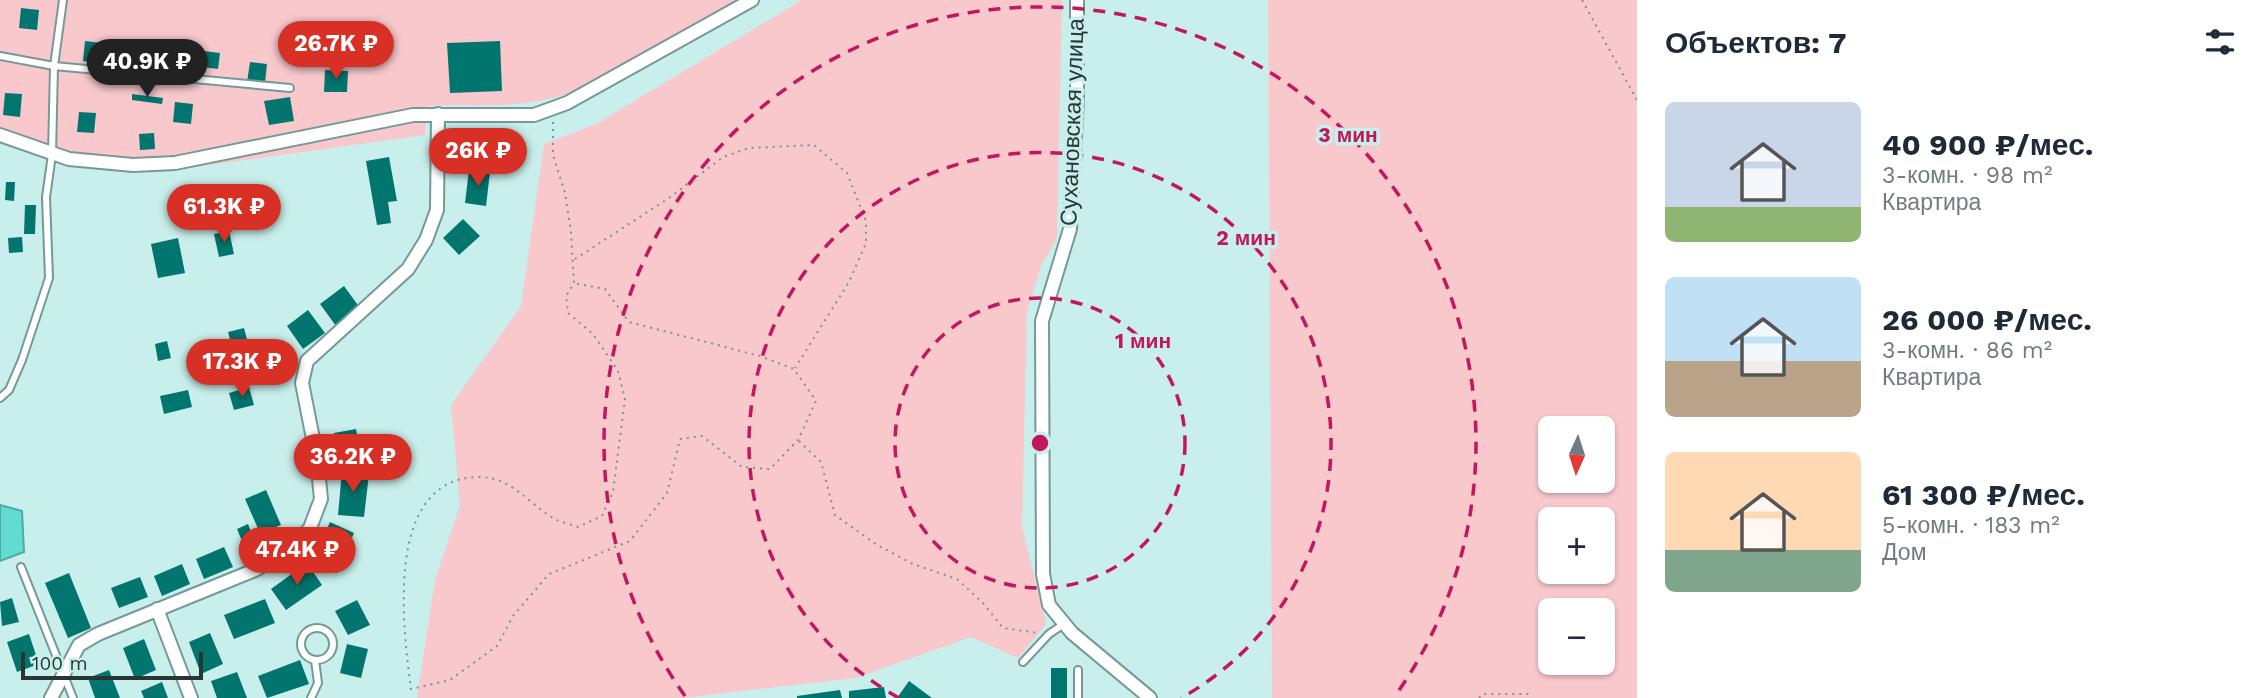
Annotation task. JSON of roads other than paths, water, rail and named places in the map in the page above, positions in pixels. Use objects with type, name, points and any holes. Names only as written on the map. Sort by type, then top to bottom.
[{"type":"street","points":[[0,135],[52,155],[133,165],[175,163],[413,115],[534,115],[552,109],[752,0]]},
{"type":"street","name":"Сухановская улица","points":[[1077,0],[1076,113],[1070,229],[1042,321],[1043,573],[1049,605],[1064,624],[1088,649],[1145,697]]},
{"type":"street","points":[[51,698],[79,645],[98,634],[255,570],[291,550],[310,528],[321,499],[317,459],[302,383],[307,361],[408,269],[426,240],[437,210],[438,114]]},
{"type":"street","points":[[157,610],[191,698]]},
{"type":"lane","points":[[0,398],[9,390],[22,360],[49,278],[46,197],[52,155],[54,66],[63,0]]},
{"type":"lane","points":[[0,56],[54,66],[290,88]]},
{"type":"lane","points":[[21,567],[73,698]]},
{"type":"lane","points":[[1023,662],[1049,634],[1064,624]]},
{"type":"lane","points":[[318,628],[329,634],[333,646],[327,657],[315,660],[304,655],[301,643],[306,632],[318,628]]},
{"type":"lane","points":[[311,698],[318,683],[315,660]]},
{"type":"lane","points":[[1078,670],[1078,698]]},
{"type":"water","points":[[0,505],[22,511],[24,552],[0,561]]}]
